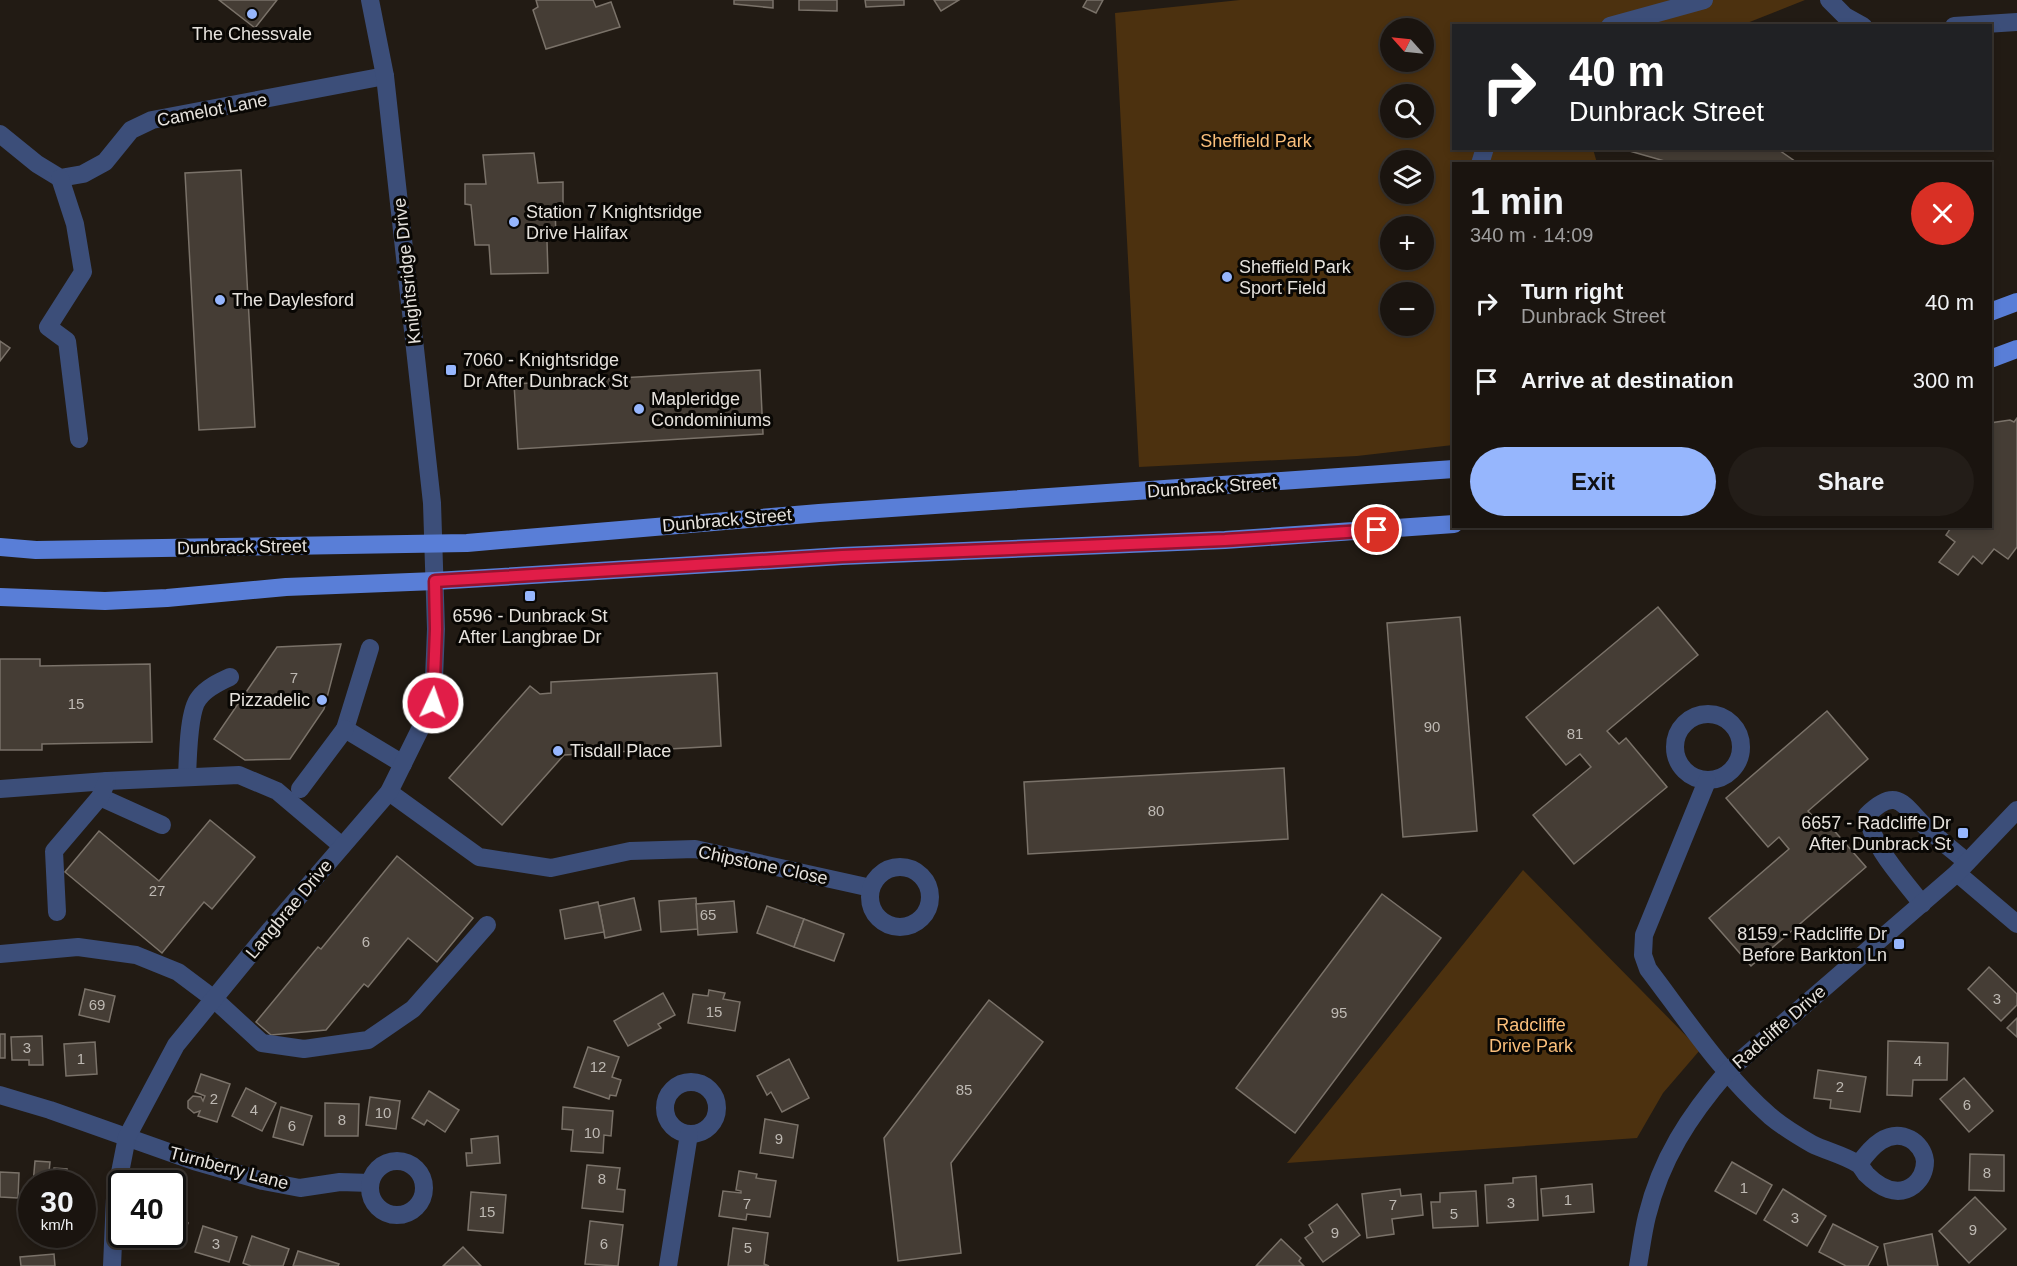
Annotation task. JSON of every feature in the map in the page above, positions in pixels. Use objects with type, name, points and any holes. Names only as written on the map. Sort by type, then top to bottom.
[{"type":"main road","points":[[1992,311],[2017,303]]},
{"type":"main road","points":[[1992,358],[2017,349]]},
{"type":"main road","name":"Dunbrack Street","points":[[0,547],[36,550],[433,544],[819,513],[1452,469]]},
{"type":"main road","points":[[0,597],[105,601],[167,598],[286,587],[435,581],[842,556],[1225,540],[1452,524]]},
{"type":"street","name":"Knightsridge Drive","points":[[370,0],[385,76],[432,503],[433,544]]},
{"type":"street","points":[[1617,24],[1704,0]]},
{"type":"street","points":[[1829,0],[1845,16],[1859,24]]},
{"type":"street","points":[[1986,24],[2017,22]]},
{"type":"street","name":"Camelot Lane","points":[[60,178],[83,174],[105,162],[132,130],[152,120],[385,76]]},
{"type":"street","points":[[0,134],[37,164],[60,178],[75,224],[83,272],[48,327],[67,341],[79,439]]},
{"type":"street","name":"Langbrae Drive","points":[[112,1266],[115,1198],[126,1137],[176,1045],[271,929],[389,792],[433,703],[436,629],[433,544]]},
{"type":"street","points":[[300,789],[345,729],[370,648]]},
{"type":"street","points":[[187,777],[191,721],[197,699],[217,682],[230,677]]},
{"type":"street","points":[[345,729],[403,764]]},
{"type":"street","points":[[0,789],[104,789],[187,777],[239,775],[278,791],[342,846]]},
{"type":"street","points":[[1707,781],[1644,935],[1643,955],[1648,969],[1727,1072],[1771,1116],[1811,1143],[1859,1164]]},
{"type":"street","points":[[104,789],[162,825]]},
{"type":"street","points":[[57,912],[54,851],[104,789]]},
{"type":"street","name":"Chipstone Close","points":[[389,792],[479,857],[551,868],[630,851],[695,849],[871,888]]},
{"type":"street","points":[[1922,904],[1878,847],[1869,828],[1867,815],[1879,803],[1893,801],[1906,805],[1962,868],[2017,924]]},
{"type":"street","name":"Radcliffe Drive","points":[[1638,1266],[1647,1216],[1661,1171],[1682,1130],[1705,1097],[1727,1072],[1962,868],[2017,810]]},
{"type":"street","points":[[0,954],[78,947],[136,955],[178,972],[214,999],[262,1043],[304,1049],[368,1040],[413,1009],[487,925]]},
{"type":"street","name":"Turnberry Lane","points":[[0,1095],[50,1110],[194,1161],[263,1181],[300,1188],[340,1182],[370,1183]]},
{"type":"street","points":[[668,1266],[689,1134]]},
{"type":"green space","name":"Sheffield Park","points":[[1240,0],[1805,0],[1745,24],[1452,24],[1452,150],[1593,150],[1597,162],[1452,162],[1452,445],[1357,456],[1139,467],[1115,13]]},
{"type":"green space","name":"Radcliffe Drive Park","points":[[1523,870],[1700,1050],[1663,1093],[1637,1138],[1287,1163]]},
{"type":"building","name":"The Chessvale","points":[[219,0],[277,0],[255,28]]},
{"type":"building","points":[[536,0],[593,0],[596,7],[611,2],[620,27],[546,49],[533,10],[538,7]]},
{"type":"building","points":[[734,0],[773,0],[773,8],[734,4]]},
{"type":"building","points":[[799,0],[837,0],[837,11],[799,10]]},
{"type":"building","points":[[865,0],[904,0],[904,5],[866,7]]},
{"type":"building","points":[[934,0],[959,0],[941,11]]},
{"type":"building","points":[[1087,0],[1103,0],[1096,13],[1083,7]]},
{"type":"building","points":[[1626,150],[1779,150],[1796,162],[1668,162]]},
{"type":"building","name":"Station 7 Knightsridge Drive Halifax","points":[[534,153],[538,183],[563,182],[563,204],[555,206],[556,238],[547,241],[548,273],[491,274],[489,245],[475,245],[471,205],[465,204],[465,184],[486,184],[483,155]]},
{"type":"building","name":"The Daylesford","points":[[241,170],[255,427],[199,430],[185,173]]},
{"type":"building","points":[[0,341],[10,348],[0,361]]},
{"type":"building","name":"Mapleridge Condominiums","points":[[760,370],[763,434],[518,449],[514,384]]},
{"type":"building","points":[[2017,418],[2017,547],[2008,559],[1994,549],[1982,564],[1973,556],[1958,575],[1939,562],[1955,542],[1946,535],[1951,528],[1992,528],[1992,423],[2010,420],[2014,422]]},
{"type":"building","points":[[1658,607],[1698,655],[1607,731],[1619,744],[1626,738],[1667,787],[1574,864],[1533,815],[1591,767],[1580,754],[1566,765],[1526,717]]},
{"type":"building","points":[[1460,617],[1477,831],[1403,837],[1387,623]]},
{"type":"building","points":[[341,644],[324,709],[290,759],[245,760],[214,739],[277,647]]},
{"type":"building","points":[[0,659],[40,659],[40,666],[150,664],[152,742],[42,744],[42,750],[0,750]]},
{"type":"building","name":"Tisdall Place","points":[[717,673],[721,746],[564,755],[502,825],[449,778],[530,686],[540,694],[551,693],[551,682]]},
{"type":"building","points":[[1827,711],[1868,759],[1808,811],[1819,823],[1824,819],[1866,867],[1751,966],[1709,918],[1789,849],[1779,837],[1768,847],[1726,798]]},
{"type":"building","points":[[1284,768],[1288,839],[1028,854],[1024,782]]},
{"type":"building","points":[[210,820],[255,857],[212,909],[204,902],[162,953],[65,872],[99,831],[159,881]]},
{"type":"building","points":[[397,856],[473,918],[437,962],[408,938],[368,987],[364,984],[326,1030],[271,1035],[256,1022],[318,947],[321,949]]},
{"type":"building","points":[[1382,894],[1441,938],[1295,1133],[1236,1088]]},
{"type":"building","points":[[634,898],[641,930],[605,938],[599,906]]},
{"type":"building","points":[[696,898],[698,929],[661,932],[659,901]]},
{"type":"building","points":[[734,901],[737,932],[698,935],[696,904]]},
{"type":"building","points":[[598,902],[604,932],[565,939],[560,910]]},
{"type":"building","points":[[767,906],[804,919],[794,947],[757,933]]},
{"type":"building","points":[[804,919],[844,934],[834,961],[794,947]]},
{"type":"building","points":[[1989,967],[2017,994],[2017,1005],[2001,1021],[1968,989]]},
{"type":"building","points":[[85,989],[115,996],[109,1022],[79,1015]]},
{"type":"building","points":[[709,990],[725,993],[723,999],[740,1002],[735,1031],[688,1023],[693,994],[708,996]]},
{"type":"building","points":[[663,993],[675,1015],[658,1024],[661,1028],[628,1046],[614,1021]]},
{"type":"building","points":[[989,1000],[1043,1042],[951,1163],[961,1253],[898,1261],[884,1138]]},
{"type":"building","points":[[2017,1018],[2017,1037],[2007,1028]]},
{"type":"building","points":[[0,1034],[5,1034],[5,1058],[0,1058]]},
{"type":"building","points":[[42,1036],[43,1065],[29,1065],[29,1060],[12,1060],[11,1037]]},
{"type":"building","points":[[1888,1041],[1948,1043],[1947,1080],[1913,1080],[1912,1096],[1887,1095]]},
{"type":"building","points":[[95,1042],[97,1074],[66,1076],[64,1044]]},
{"type":"building","points":[[588,1047],[619,1057],[612,1077],[621,1080],[616,1096],[610,1095],[609,1099],[574,1087]]},
{"type":"building","points":[[789,1059],[809,1098],[782,1112],[771,1092],[767,1095],[757,1076]]},
{"type":"building","points":[[1818,1070],[1866,1077],[1860,1112],[1830,1108],[1831,1100],[1814,1098]]},
{"type":"building","points":[[201,1074],[230,1084],[217,1122],[198,1116],[200,1111],[194,1113],[188,1108],[188,1101],[193,1096],[201,1097],[203,1101],[205,1096],[195,1092]]},
{"type":"building","points":[[1964,1078],[1993,1111],[1969,1132],[1940,1099]]},
{"type":"building","points":[[246,1088],[276,1103],[262,1131],[232,1116]]},
{"type":"building","points":[[429,1091],[459,1110],[445,1132],[427,1120],[424,1125],[412,1118]]},
{"type":"building","points":[[370,1097],[400,1101],[396,1129],[366,1125]]},
{"type":"building","points":[[325,1103],[359,1104],[358,1136],[325,1136]]},
{"type":"building","points":[[281,1107],[312,1116],[303,1145],[273,1137]]},
{"type":"building","points":[[563,1107],[613,1111],[611,1136],[604,1135],[603,1153],[571,1151],[573,1130],[562,1129]]},
{"type":"building","points":[[765,1119],[798,1125],[793,1158],[760,1153]]},
{"type":"building","points":[[498,1136],[500,1163],[467,1166],[466,1153],[472,1153],[471,1139]]},
{"type":"building","points":[[1970,1154],[2004,1155],[2004,1191],[1969,1190]]},
{"type":"building","points":[[35,1161],[50,1162],[49,1170],[34,1170]]},
{"type":"building","points":[[1732,1162],[1772,1185],[1756,1214],[1715,1191]]},
{"type":"building","points":[[587,1165],[620,1168],[617,1189],[625,1190],[623,1212],[582,1208]]},
{"type":"building","points":[[739,1171],[757,1174],[756,1178],[776,1181],[770,1217],[747,1214],[746,1220],[719,1216],[723,1191],[741,1193],[736,1190]]},
{"type":"building","points":[[0,1172],[18,1173],[18,1198],[0,1197]]},
{"type":"building","points":[[1536,1176],[1538,1220],[1487,1223],[1485,1185],[1513,1183],[1513,1178]]},
{"type":"building","points":[[1592,1184],[1594,1212],[1543,1216],[1541,1189]]},
{"type":"building","points":[[1400,1189],[1401,1196],[1421,1194],[1423,1215],[1392,1219],[1394,1234],[1367,1238],[1362,1194]]},
{"type":"building","points":[[1783,1189],[1826,1216],[1807,1246],[1764,1220]]},
{"type":"building","points":[[1476,1191],[1478,1226],[1433,1228],[1431,1202],[1440,1202],[1440,1193]]},
{"type":"building","points":[[471,1192],[506,1195],[503,1233],[468,1230]]},
{"type":"building","points":[[1975,1197],[2006,1229],[1969,1263],[1939,1231]]},
{"type":"building","points":[[1337,1204],[1360,1235],[1323,1262],[1305,1238],[1313,1232],[1309,1225]]},
{"type":"building","points":[[590,1221],[623,1225],[618,1266],[585,1264]]},
{"type":"building","points":[[1833,1224],[1878,1247],[1868,1266],[1846,1266],[1819,1252]]},
{"type":"building","points":[[203,1226],[237,1237],[229,1262],[195,1252]]},
{"type":"building","points":[[733,1228],[768,1233],[764,1264],[769,1266],[728,1266]]},
{"type":"building","points":[[1932,1234],[1938,1266],[1888,1266],[1884,1244]]},
{"type":"building","points":[[252,1236],[289,1249],[283,1266],[251,1266],[243,1263]]},
{"type":"building","points":[[1281,1239],[1301,1258],[1299,1261],[1304,1266],[1256,1266]]},
{"type":"building","points":[[463,1247],[481,1266],[443,1266]]},
{"type":"building","points":[[298,1251],[339,1264],[338,1266],[293,1266]]},
{"type":"building","points":[[54,1254],[55,1266],[21,1266],[20,1257]]},
{"type":"place","name":"The Chessvale","points":[[252,14]]},
{"type":"place","name":"Station 7 Knightsridge Drive Halifax","points":[[514,222]]},
{"type":"place","name":"Sheffield Park Sport Field","points":[[1227,277]]},
{"type":"place","name":"The Daylesford","points":[[220,300]]},
{"type":"place","name":"7060 - Knightsridge Dr After Dunbrack St","points":[[451,370]]},
{"type":"place","name":"Mapleridge Condominiums","points":[[639,409]]},
{"type":"place","name":"6596 - Dunbrack St After Langbrae Dr","points":[[530,596]]},
{"type":"place","name":"Pizzadelic","points":[[322,700]]},
{"type":"place","name":"Tisdall Place","points":[[558,751]]},
{"type":"place","name":"6657 - Radcliffe Dr After Dunbrack St","points":[[1963,833]]},
{"type":"place","name":"8159 - Radcliffe Dr Before Barkton Ln","points":[[1899,944]]},
{"type":"route","points":[[433,703],[435,581],[842,556],[1225,540],[1377,530]]}]
